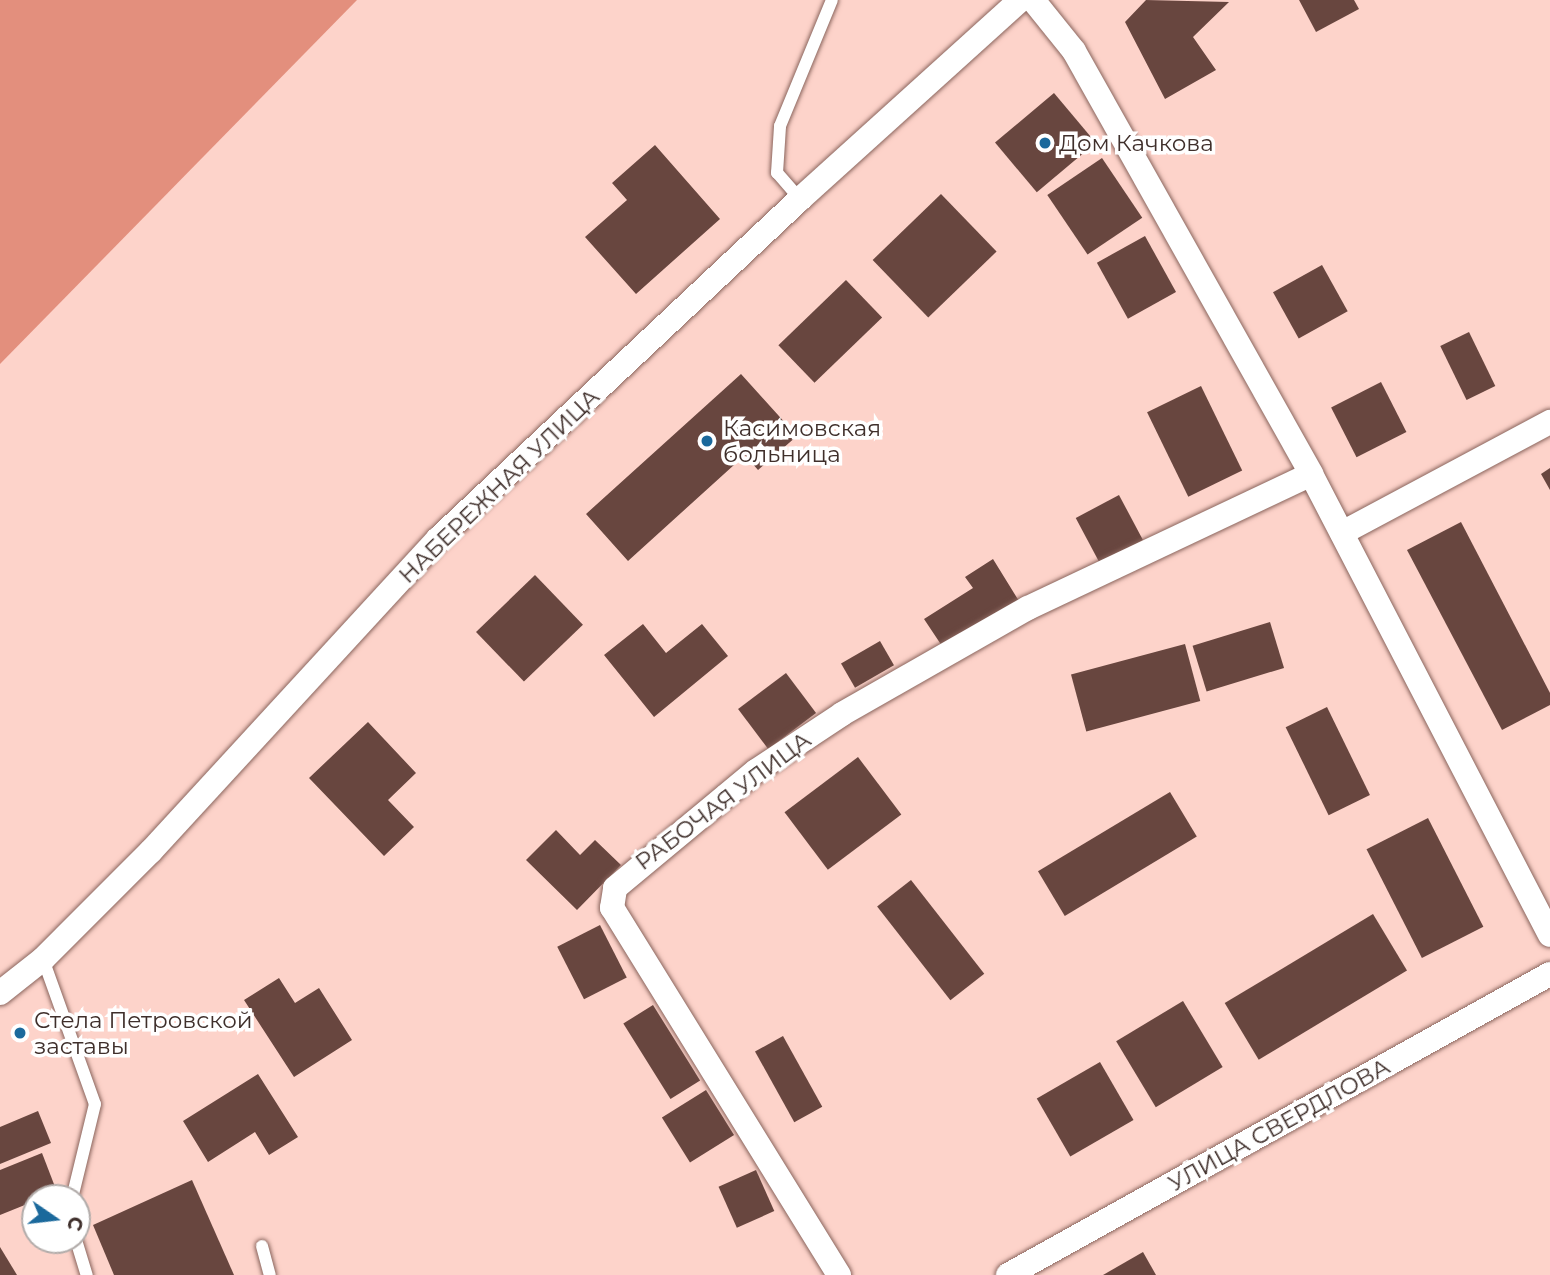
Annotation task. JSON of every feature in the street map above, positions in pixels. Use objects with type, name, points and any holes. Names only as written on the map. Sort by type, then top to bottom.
[{"type":"street","name":"НАБЕРЕЖНАЯ УЛИЦА","points":[[0,993],[43,959],[151,850],[438,539],[800,199],[1020,0]]},
{"type":"street","points":[[1033,0],[1074,51],[1311,474],[1550,935]]},
{"type":"street","points":[[1342,533],[1550,422]]},
{"type":"street","name":"РАБОЧАЯ УЛИЦА","points":[[839,1275],[612,908],[615,888],[756,771],[842,714],[1028,608],[1311,474]]},
{"type":"street","name":"УЛИЦА СВЕРДЛОВА","points":[[1008,1275],[1550,974]]},
{"type":"lane","points":[[800,199],[778,173],[780,126],[832,0]]},
{"type":"lane","points":[[43,959],[95,1104],[75,1184]]},
{"type":"lane","points":[[262,1247],[270,1275]]},
{"type":"lane","points":[[80,1254],[87,1275]]},
{"type":"shaded area","points":[[0,0],[357,0],[0,364]]},
{"type":"building","points":[[1146,0],[1229,2],[1193,37],[1216,70],[1165,99],[1125,22]]},
{"type":"building","points":[[1299,0],[1354,0],[1359,9],[1316,32]]},
{"type":"building","name":"Дом Качкова","points":[[1054,93],[1096,143],[1037,192],[995,142]]},
{"type":"building","points":[[655,145],[720,219],[636,294],[585,237],[627,200],[612,183]]},
{"type":"building","points":[[1102,158],[1142,218],[1088,255],[1047,195]]},
{"type":"building","points":[[941,194],[997,252],[928,318],[873,260]]},
{"type":"building","points":[[1145,236],[1176,292],[1128,319],[1097,263]]},
{"type":"building","points":[[1322,265],[1348,311],[1299,339],[1273,292]]},
{"type":"building","points":[[846,280],[882,317],[815,383],[778,345]]},
{"type":"building","points":[[1469,332],[1495,386],[1467,400],[1440,346]]},
{"type":"building","points":[[741,374],[797,436],[758,470],[745,455],[628,561],[586,514]]},
{"type":"building","points":[[1381,382],[1406,432],[1357,457],[1331,407]]},
{"type":"building","points":[[1201,386],[1242,470],[1188,497],[1147,412]]},
{"type":"building","points":[[1550,468],[1550,490],[1541,474]]},
{"type":"building","points":[[1119,495],[1143,540],[1100,563],[1076,518]]},
{"type":"building","points":[[1461,522],[1550,693],[1550,705],[1502,730],[1407,550]]},
{"type":"building","points":[[993,559],[1019,601],[944,649],[924,619],[973,588],[965,577]]},
{"type":"building","points":[[535,575],[583,625],[524,682],[476,632]]},
{"type":"building","points":[[1270,622],[1284,668],[1207,692],[1193,646]]},
{"type":"building","points":[[643,624],[666,653],[702,624],[728,656],[654,717],[604,655]]},
{"type":"building","points":[[880,641],[894,665],[855,688],[841,664]]},
{"type":"building","points":[[1185,644],[1200,701],[1086,732],[1071,675]]},
{"type":"building","points":[[786,673],[816,713],[768,749],[738,709]]},
{"type":"building","points":[[1327,707],[1370,795],[1329,815],[1286,727]]},
{"type":"building","points":[[368,722],[416,773],[388,800],[414,827],[384,856],[309,778]]},
{"type":"building","points":[[858,757],[901,815],[828,870],[785,812]]},
{"type":"building","points":[[1170,792],[1197,837],[1065,916],[1038,871]]},
{"type":"building","points":[[1428,818],[1483,927],[1422,958],[1367,849]]},
{"type":"building","points":[[556,830],[580,855],[595,840],[621,865],[577,910],[526,860]]},
{"type":"building","points":[[911,880],[984,974],[950,1000],[877,906]]},
{"type":"building","points":[[1373,914],[1407,971],[1259,1060],[1225,1003]]},
{"type":"building","points":[[600,925],[627,978],[584,999],[557,947]]},
{"type":"building","points":[[279,978],[295,1003],[319,988],[352,1040],[294,1077],[244,1000]]},
{"type":"building","points":[[1183,1001],[1223,1067],[1156,1107],[1116,1041]]},
{"type":"building","points":[[653,1005],[700,1080],[670,1099],[623,1024]]},
{"type":"building","points":[[783,1036],[822,1107],[794,1122],[755,1052]]},
{"type":"building","points":[[1100,1062],[1134,1120],[1070,1157],[1037,1098]]},
{"type":"building","points":[[258,1074],[298,1137],[269,1155],[255,1132],[208,1162],[183,1121]]},
{"type":"building","points":[[706,1090],[734,1135],[690,1163],[662,1118]]},
{"type":"building","points":[[38,1111],[51,1143],[0,1164],[0,1127]]},
{"type":"building","points":[[42,1153],[54,1184],[21,1184],[21,1207],[0,1215],[0,1170]]},
{"type":"building","points":[[756,1170],[774,1211],[737,1228],[719,1187]]},
{"type":"building","points":[[192,1180],[234,1275],[114,1275],[93,1225]]},
{"type":"building","points":[[0,1247],[17,1275],[0,1275]]},
{"type":"building","points":[[1143,1252],[1156,1275],[1103,1275]]},
{"type":"place","name":"Дом Качкова","points":[[1045,143]]},
{"type":"place","name":"Касимовская больница","points":[[707,441]]},
{"type":"place","name":"Стела Петровской заставы","points":[[20,1033]]}]
